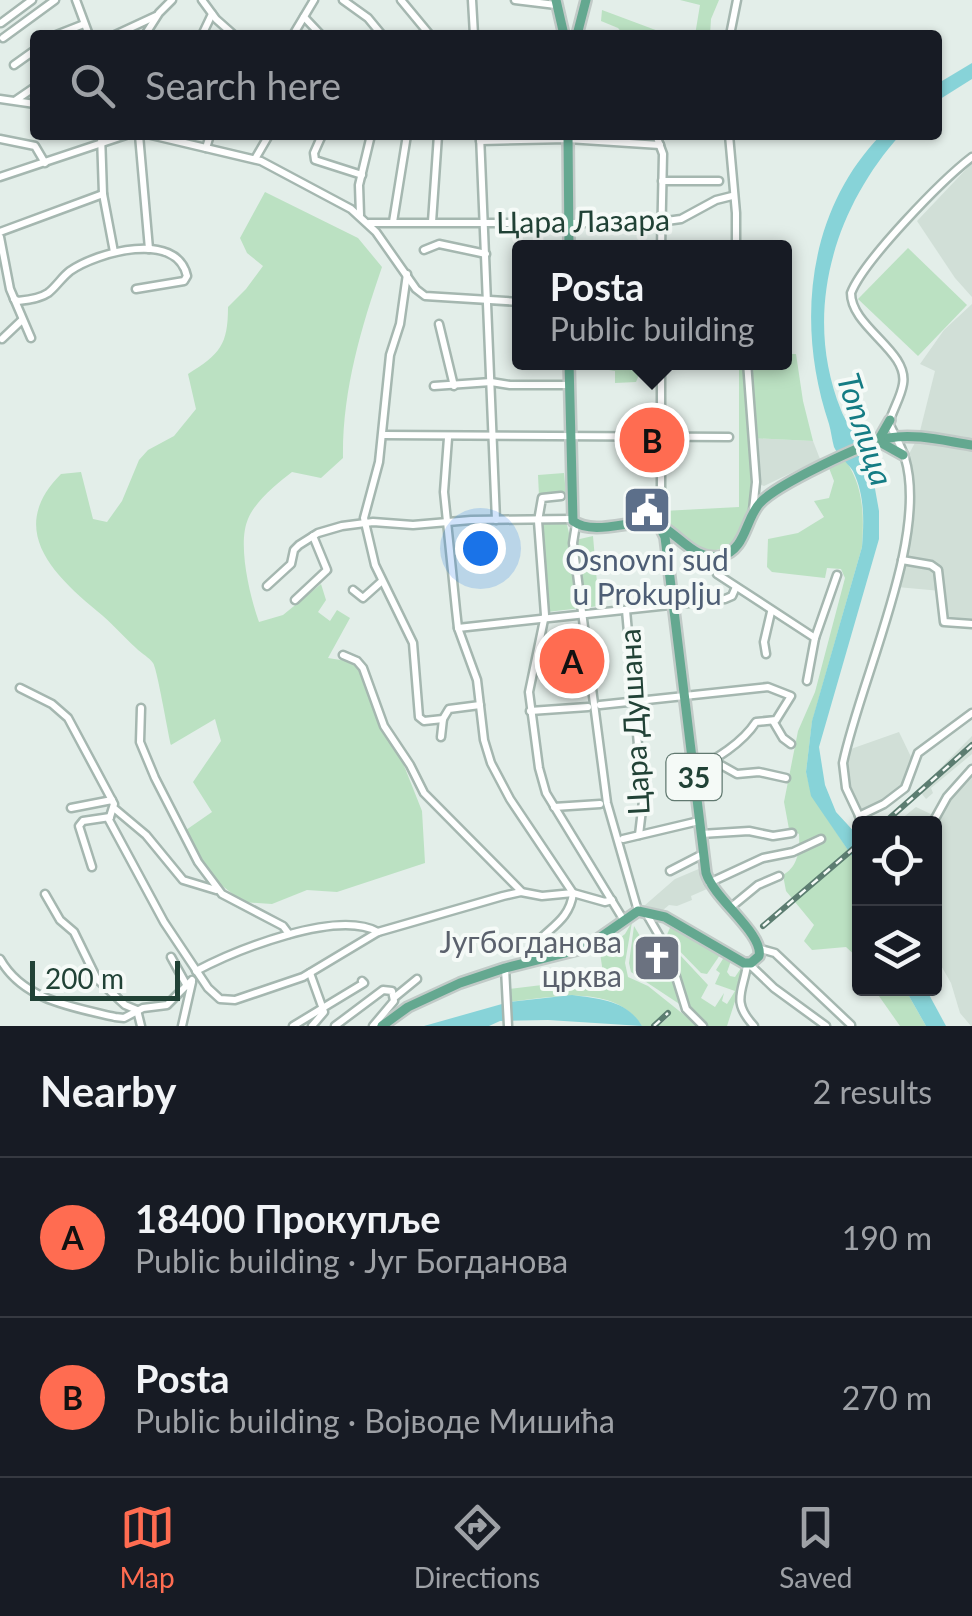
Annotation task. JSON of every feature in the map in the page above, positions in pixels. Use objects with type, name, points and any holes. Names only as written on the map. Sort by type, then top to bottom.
[{"type":"main road","points":[[578,30],[586,0]]},
{"type":"main road","points":[[557,3],[563,30]]},
{"type":"main road","points":[[568,140],[569,240]]},
{"type":"main road","points":[[569,370],[574,522],[588,527],[650,522],[712,557],[728,554],[737,546],[753,512],[769,495],[877,441],[896,437],[972,444]]},
{"type":"main road","points":[[877,441],[890,420]]},
{"type":"main road","points":[[877,441],[904,457],[908,446],[919,438]]},
{"type":"main road","name":"35","points":[[660,527],[667,552],[709,883],[761,948]]},
{"type":"main road","points":[[667,552],[674,543],[684,544]]},
{"type":"main road","points":[[382,1026],[438,992],[505,968],[586,948],[623,919],[641,911],[665,916],[748,964],[757,958],[761,948]]},
{"type":"street","points":[[0,23],[32,0]]},
{"type":"street","points":[[3,38],[55,0]]},
{"type":"street","points":[[76,0],[87,30]]},
{"type":"street","points":[[148,30],[172,0]]},
{"type":"street","points":[[202,0],[229,30]]},
{"type":"street","points":[[296,30],[314,0]]},
{"type":"street","points":[[342,0],[378,30]]},
{"type":"street","points":[[401,0],[426,30]]},
{"type":"street","points":[[472,0],[474,30]]},
{"type":"street","points":[[515,0],[557,3]]},
{"type":"street","points":[[731,30],[737,0]]},
{"type":"street","points":[[204,30],[212,14]]},
{"type":"street","points":[[126,30],[156,16]]},
{"type":"street","points":[[304,17],[316,30]]},
{"type":"street","points":[[69,30],[84,24]]},
{"type":"street","points":[[14,65],[30,54]]},
{"type":"street","points":[[15,100],[30,90]]},
{"type":"street","points":[[0,99],[30,103]]},
{"type":"street","points":[[0,140],[35,146],[45,163]]},
{"type":"street","points":[[0,176],[45,163],[98,140]]},
{"type":"street","points":[[100,140],[103,194],[114,252]]},
{"type":"street","points":[[139,140],[149,249]]},
{"type":"street","points":[[172,140],[255,159],[360,216],[425,296],[512,302]]},
{"type":"street","points":[[206,148],[208,140]]},
{"type":"street","points":[[255,159],[266,140]]},
{"type":"street","points":[[320,140],[314,154],[316,160],[362,175]]},
{"type":"street","points":[[360,216],[362,175],[370,140]]},
{"type":"street","points":[[394,222],[406,140]]},
{"type":"street","points":[[432,222],[438,140]]},
{"type":"street","points":[[480,140],[496,520]]},
{"type":"street","points":[[602,140],[660,145]]},
{"type":"street","points":[[658,140],[663,154],[661,240]]},
{"type":"street","points":[[729,140],[734,172],[736,240]]},
{"type":"street","points":[[859,816],[846,788],[843,763],[902,560],[909,510],[904,457],[890,420],[903,375],[854,308],[852,290],[932,192],[972,157]]},
{"type":"street","points":[[662,181],[719,181]]},
{"type":"street","points":[[31,338],[14,299],[0,234],[103,194]]},
{"type":"street","name":"Цара Лазара","points":[[367,222],[661,222],[685,218],[716,200],[732,196]]},
{"type":"street","points":[[424,250],[439,244],[486,254]]},
{"type":"street","points":[[14,299],[42,296],[74,269],[114,252],[149,249],[178,259],[187,276],[184,281],[136,289]]},
{"type":"street","points":[[407,274],[400,324],[390,356],[383,435],[365,523],[382,581],[413,644],[419,716],[424,721],[443,719]]},
{"type":"street","points":[[2,340],[23,319]]},
{"type":"street","points":[[438,324],[455,386]]},
{"type":"street","points":[[660,527],[661,370]]},
{"type":"street","points":[[748,370],[756,482],[753,512]]},
{"type":"street","points":[[434,386],[491,382],[569,384]]},
{"type":"street","points":[[383,435],[729,437]]},
{"type":"street","points":[[448,438],[446,522],[458,628],[476,674],[485,746],[497,776],[573,894]]},
{"type":"street","points":[[756,482],[769,495]]},
{"type":"street","points":[[561,496],[542,498],[538,521],[545,618],[532,673],[530,711],[541,781],[623,919]]},
{"type":"street","points":[[267,586],[291,564],[294,549],[335,528],[365,523],[574,522],[572,535],[607,803],[641,911],[668,951],[686,1009],[703,1026]]},
{"type":"street","points":[[295,600],[328,570],[313,536]]},
{"type":"street","points":[[712,557],[715,571],[814,638]]},
{"type":"street","points":[[902,560],[938,570],[944,622],[972,624]]},
{"type":"street","points":[[807,681],[814,638],[837,576]]},
{"type":"street","points":[[352,590],[362,601],[382,581]]},
{"type":"street","points":[[458,628],[728,598],[736,587]]},
{"type":"street","name":"Цара Душана","points":[[626,610],[644,801],[639,835]]},
{"type":"street","points":[[766,654],[764,642],[772,612]]},
{"type":"street","points":[[343,654],[363,668],[384,726],[424,793],[522,892]]},
{"type":"street","points":[[20,688],[52,704],[68,718],[112,809],[132,867],[196,971],[215,996],[226,1001],[310,974],[378,932],[522,892],[612,900]]},
{"type":"street","points":[[600,705],[768,688],[780,690],[791,699],[772,722]]},
{"type":"street","points":[[441,736],[443,719],[451,708],[480,705]]},
{"type":"street","points":[[530,711],[588,707]]},
{"type":"street","points":[[141,708],[140,742],[154,778],[217,890]]},
{"type":"street","points":[[867,816],[905,788],[918,753],[972,713]]},
{"type":"street","points":[[693,769],[747,734],[756,722],[772,722]]},
{"type":"street","points":[[772,722],[791,744]]},
{"type":"street","points":[[712,760],[737,774],[764,772],[786,778]]},
{"type":"street","points":[[936,816],[946,797],[972,769]]},
{"type":"street","points":[[554,807],[600,804]]},
{"type":"street","points":[[71,808],[112,809],[146,836],[184,880],[196,887],[217,890],[283,926],[289,934]]},
{"type":"street","points":[[92,867],[79,826],[112,809]]},
{"type":"street","points":[[623,839],[699,821]]},
{"type":"street","points":[[701,834],[792,833]]},
{"type":"street","points":[[709,883],[762,858],[793,852],[821,840]]},
{"type":"street","points":[[670,871],[703,854]]},
{"type":"street","points":[[730,908],[758,885],[778,876]]},
{"type":"street","points":[[45,894],[60,920],[74,932],[97,979],[125,1005],[137,1010]]},
{"type":"street","points":[[528,962],[536,943],[568,913],[573,894]]},
{"type":"street","points":[[182,1026],[196,971],[249,946],[289,934],[358,924],[378,932]]},
{"type":"street","points":[[761,948],[775,953],[851,1025]]},
{"type":"street","points":[[171,957],[190,984]]},
{"type":"street","points":[[0,959],[12,977],[32,993],[115,1017],[168,1005],[190,984]]},
{"type":"street","points":[[748,964],[739,997],[744,1014],[754,1026]]},
{"type":"street","points":[[748,964],[826,1026]]},
{"type":"street","points":[[505,968],[508,1026]]},
{"type":"street","points":[[310,974],[323,1010],[312,1026]]},
{"type":"street","points":[[373,1026],[395,998],[417,979]]},
{"type":"street","points":[[293,1026],[362,981]]},
{"type":"street","points":[[335,1026],[383,990],[392,991],[395,998]]},
{"type":"street","points":[[137,1010],[141,1026]]},
{"type":"shaded area","points":[[972,163],[972,297],[917,221]]},
{"type":"shaded area","points":[[972,304],[972,621],[948,618],[941,591],[897,587],[912,524],[908,456],[919,435],[935,371],[920,364],[944,330]]},
{"type":"shaded area","points":[[754,438],[813,441],[820,459],[764,486],[759,484]]},
{"type":"shaded area","points":[[899,732],[913,761],[904,787],[880,804],[859,811],[848,785],[848,750]]},
{"type":"shaded area","points":[[972,736],[972,754],[931,788],[933,793],[926,799],[919,790]]},
{"type":"shaded area","points":[[972,771],[972,1026],[960,1013],[942,967],[942,816],[938,816],[946,799]]},
{"type":"shaded area","points":[[916,807],[935,816],[905,816]]},
{"type":"shaded area","points":[[701,868],[707,889],[691,896],[692,900],[663,910],[644,906],[675,879]]},
{"type":"green space","points":[[680,0],[719,0],[710,30],[696,30],[700,5]]},
{"type":"green space","points":[[602,10],[656,30],[620,30],[601,21]]},
{"type":"green space","points":[[265,192],[358,238],[382,267],[354,361],[343,458],[321,478],[292,472],[251,512],[244,542],[252,599],[259,622],[283,615],[321,584],[326,600],[318,612],[330,621],[337,610],[350,618],[328,658],[353,662],[365,680],[378,719],[401,758],[422,811],[425,863],[337,892],[307,890],[272,904],[243,902],[216,881],[186,830],[212,812],[193,782],[221,741],[215,719],[171,745],[153,663],[64,581],[51,565],[37,531],[37,513],[45,494],[61,474],[81,472],[93,519],[107,522],[122,501],[139,460],[148,450],[174,436],[196,409],[188,374],[220,347],[228,307],[263,266],[247,253],[240,238]]},
{"type":"green space","points":[[908,248],[967,305],[918,356],[858,299]]},
{"type":"green space","points":[[792,354],[796,354],[813,441],[751,438],[749,508],[736,539],[723,548],[706,551],[667,524],[663,511],[739,507],[739,370],[792,370]]},
{"type":"green space","points":[[609,370],[641,370],[636,382],[615,383],[615,371]]},
{"type":"green space","points":[[846,461],[856,481],[862,502],[862,547],[812,722],[806,772],[812,796],[852,856],[852,953],[846,947],[812,950],[804,941],[814,925],[786,891],[783,875],[795,863],[799,846],[799,834],[789,829],[784,802],[798,731],[815,692],[845,578],[841,569],[827,568],[825,578],[772,572],[767,567],[768,539],[798,533],[824,517],[814,501],[829,498],[834,481],[829,468]]},
{"type":"green space","points":[[564,473],[566,494],[539,496],[538,475]]},
{"type":"green space","points":[[566,521],[571,541],[593,536],[599,606],[547,612],[539,525]]},
{"type":"green space","points":[[632,922],[625,963],[628,977],[648,986],[698,1026],[658,1026],[670,1016],[667,1012],[651,1026],[642,1026],[630,1012],[599,998],[563,996],[509,1002],[509,989],[567,982],[605,986],[600,953],[625,934]]},
{"type":"green space","points":[[672,923],[722,952],[707,974],[701,973],[666,937]]},
{"type":"green space","points":[[634,926],[649,951],[662,943],[684,1007],[631,972]]},
{"type":"green space","points":[[666,940],[708,985],[701,998],[715,1007],[724,993],[722,1001],[727,1004],[735,991],[715,984],[720,973],[716,970],[726,954],[732,958],[727,972],[730,976],[735,977],[743,965],[746,967],[727,1026],[706,1026],[688,1006]]},
{"type":"green space","points":[[879,996],[909,996],[926,1026],[900,1026]]},
{"type":"water","points":[[972,63],[972,79],[942,98],[942,81]]},
{"type":"water","points":[[877,140],[896,140],[857,196],[842,229],[825,300],[824,337],[830,373],[841,410],[867,454],[879,511],[879,539],[819,747],[825,785],[836,812],[852,829],[852,856],[811,796],[806,772],[812,721],[862,547],[862,499],[853,471],[834,447],[813,348],[814,272],[837,199]]},
{"type":"water","points":[[572,995],[621,1006],[642,1026],[548,1020],[500,1021],[489,1026],[424,1026],[509,1002]]},
{"type":"water","points":[[909,996],[930,996],[946,1026],[926,1026]]},
{"type":"railway","points":[[892,816],[972,745]]},
{"type":"railway","points":[[763,926],[852,850]]},
{"type":"railway","points":[[654,1026],[668,1013]]},
{"type":"place","name":"Posta","points":[[652,440]]},
{"type":"place","name":"Osnovni sud u Prokuplju","points":[[647,510]]},
{"type":"place","name":"18400 Прокупље","points":[[572,661]]},
{"type":"place","name":"Југбогданова црква","points":[[657,958]]},
{"type":"water label","name":"Топлица","points":[[866,429]]}]
